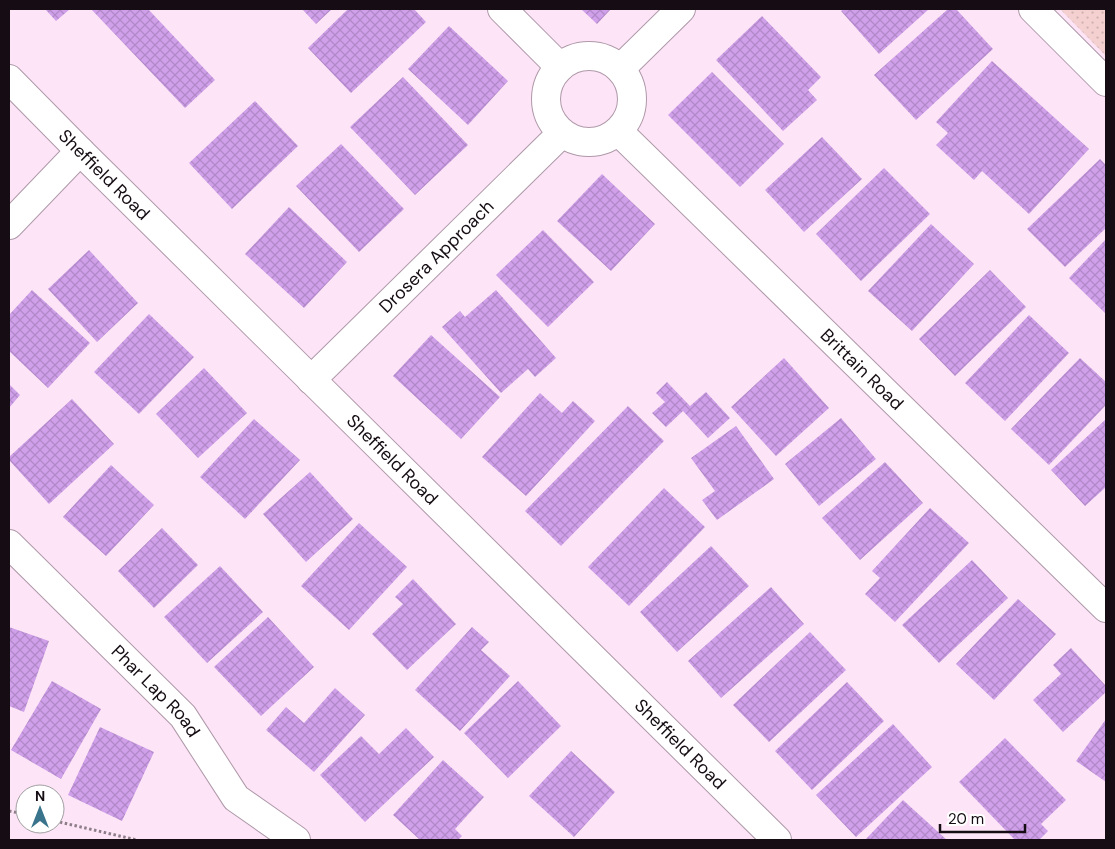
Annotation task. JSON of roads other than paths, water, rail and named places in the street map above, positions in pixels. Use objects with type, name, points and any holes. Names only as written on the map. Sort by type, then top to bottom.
[{"type":"street","points":[[502,9],[560,67]]},
{"type":"street","points":[[620,69],[681,9]]},
{"type":"street","points":[[1033,9],[1106,82]]},
{"type":"street","points":[[594,56],[610,62],[620,69],[630,87],[632,105],[627,119],[618,131],[596,142],[578,141],[562,133],[550,118],[545,100],[549,82],[560,67],[576,58],[594,56]]},
{"type":"street","name":"Sheffield Road","points":[[9,79],[777,840]]},
{"type":"street","name":"Brittain Road","points":[[618,131],[1106,608]]},
{"type":"street","name":"Drosera Approach","points":[[311,380],[562,133]]},
{"type":"street","points":[[9,226],[80,151]]},
{"type":"street","name":"Phar Lap Road","points":[[9,544],[183,716],[236,798],[296,840]]}]
